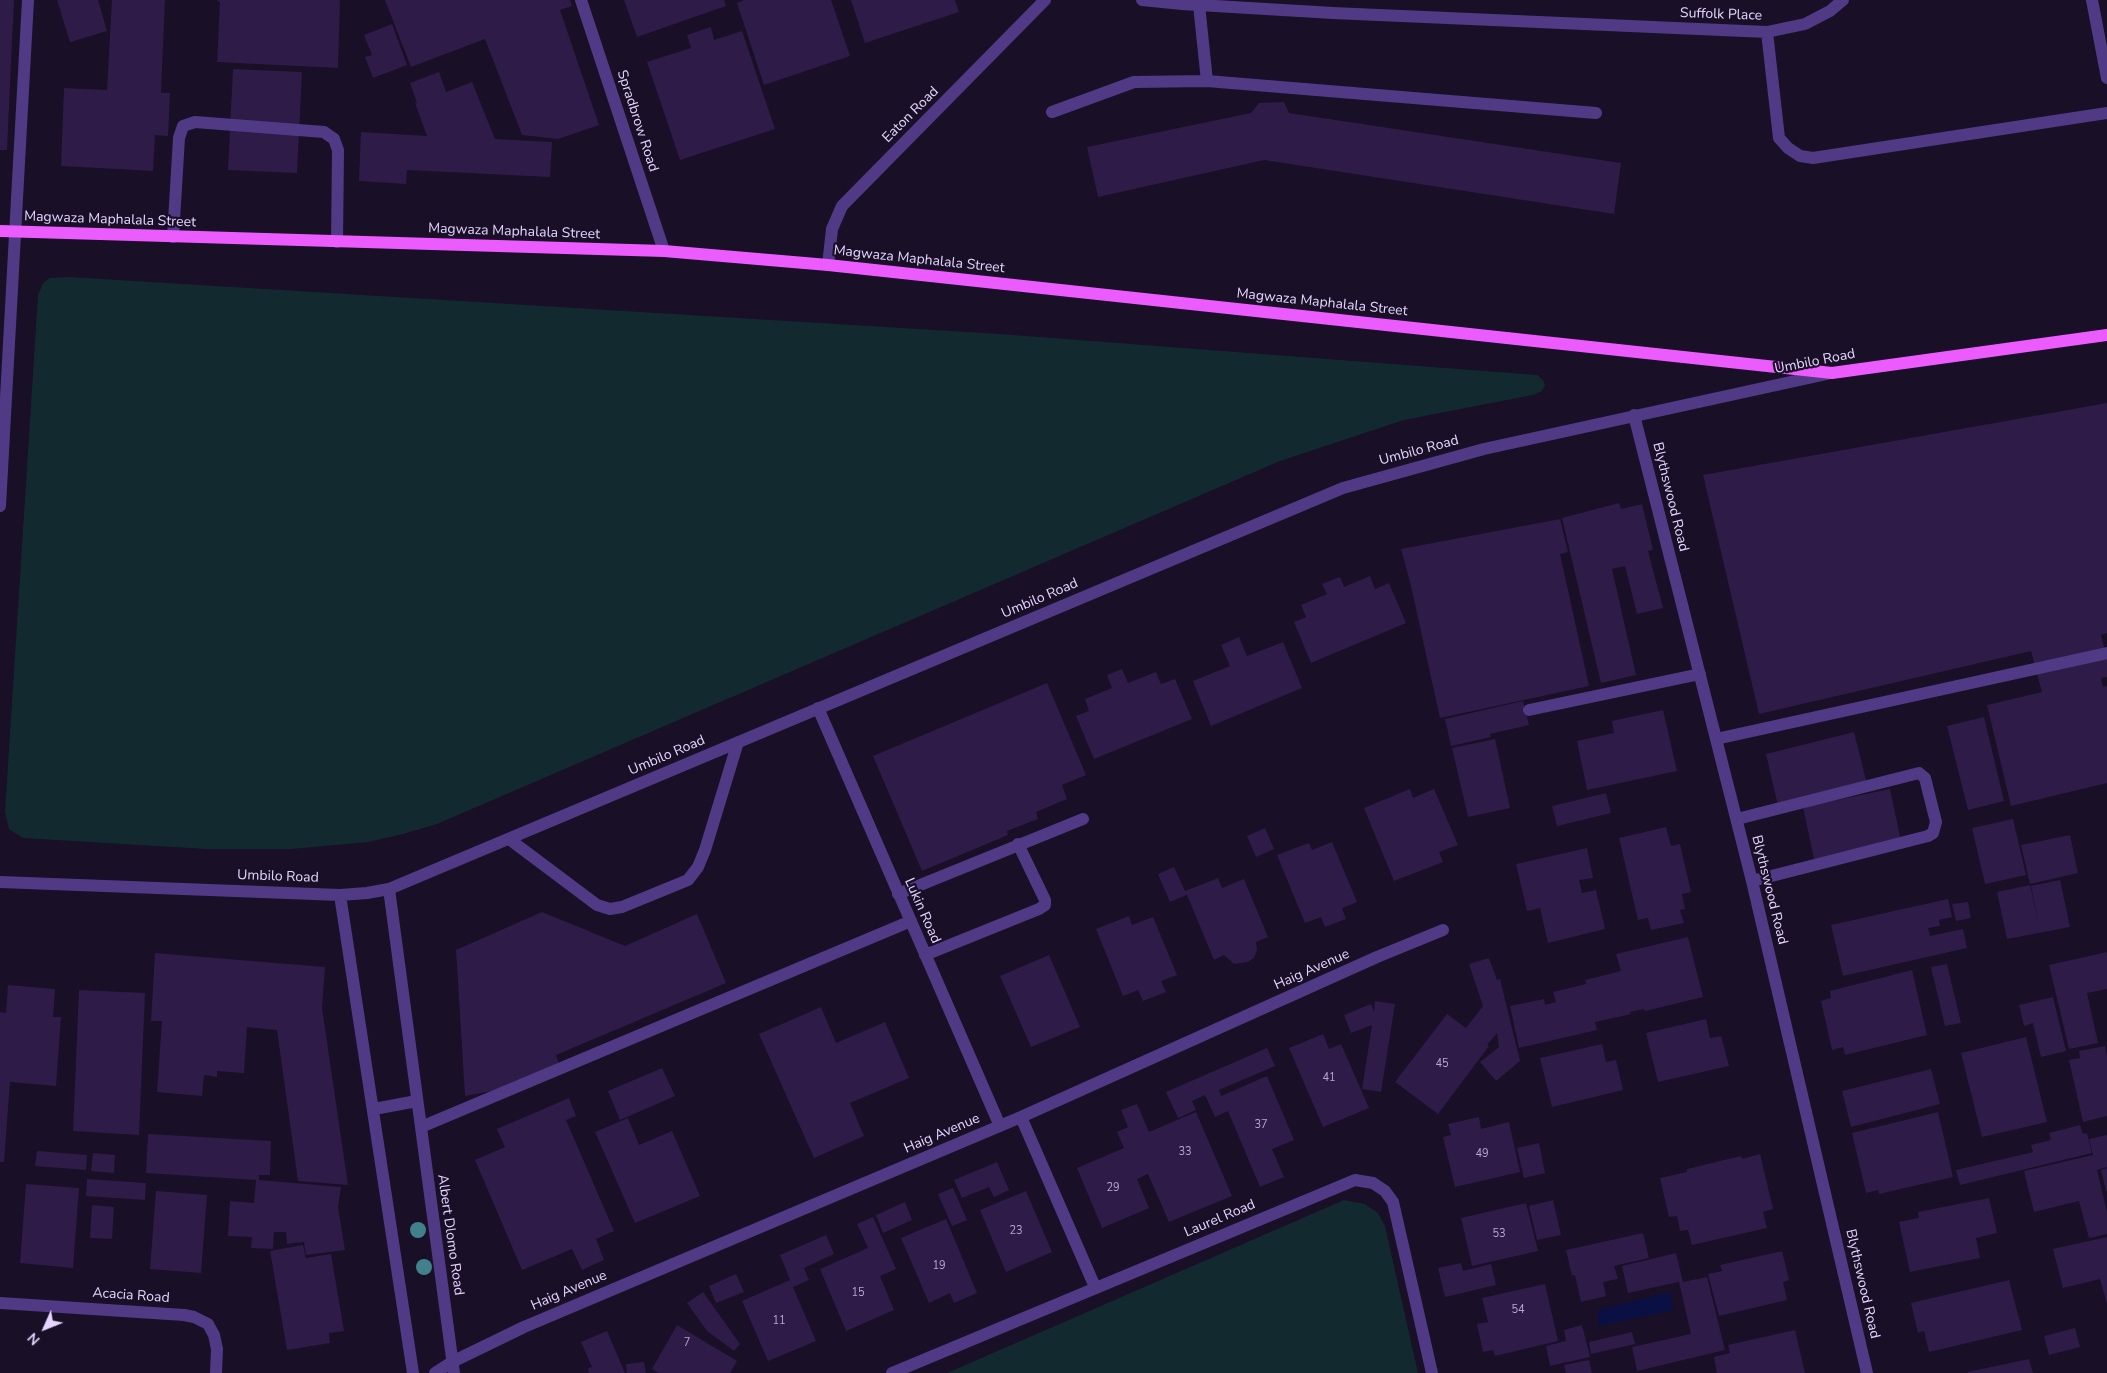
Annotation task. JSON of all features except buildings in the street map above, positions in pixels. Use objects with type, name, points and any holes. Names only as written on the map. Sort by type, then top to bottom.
[{"type":"main road","name":"Magwaza Maphalala Street","points":[[0,231],[664,251],[828,265],[1832,373]]},
{"type":"main road","name":"Umbilo Road","points":[[1832,373],[2107,335]]},
{"type":"street","points":[[0,506],[28,0]]},
{"type":"street","name":"Spradbrow Road","points":[[581,0],[664,251]]},
{"type":"street","name":"Eaton Road","points":[[828,265],[832,229],[842,206],[1045,0]]},
{"type":"street","name":"Suffolk Place","points":[[1142,0],[1343,13],[1767,32],[1805,24],[1830,11],[1843,0]]},
{"type":"street","points":[[2092,0],[2107,78]]},
{"type":"street","points":[[1199,5],[1207,81]]},
{"type":"street","points":[[1767,32],[1779,138],[1788,148],[1800,156],[1813,158],[2107,112]]},
{"type":"street","points":[[1052,112],[1134,82],[1207,81],[1596,113]]},
{"type":"street","points":[[174,237],[179,138],[183,126],[195,122],[324,132],[334,139],[338,150],[337,242]]},
{"type":"street","name":"Umbilo Road","points":[[0,882],[340,895],[389,889],[1343,488],[1484,449],[1832,373]]},
{"type":"street","name":"Blythswood Road","points":[[1634,415],[1737,819],[1867,1373]]},
{"type":"street","points":[[1716,739],[2107,653]]},
{"type":"street","points":[[1529,710],[1700,674]]},
{"type":"street","name":"Lukin Road","points":[[818,708],[1000,1126]]},
{"type":"street","points":[[509,839],[597,904],[610,909],[622,907],[688,880],[698,867],[738,742]]},
{"type":"street","points":[[1737,819],[1919,773],[1926,778],[1936,822],[1933,833],[1752,881]]},
{"type":"street","points":[[898,894],[1083,819]]},
{"type":"street","points":[[925,954],[1045,905],[1045,900],[1018,844]]},
{"type":"street","name":"Albert Dlomo Road","points":[[389,889],[453,1368]]},
{"type":"street","points":[[340,895],[413,1373]]},
{"type":"street","points":[[421,1127],[911,921]]},
{"type":"street","name":"Haig Avenue","points":[[453,1368],[524,1327],[1021,1117],[1377,957],[1443,930]]},
{"type":"street","points":[[374,1109],[417,1101]]},
{"type":"street","points":[[1021,1117],[1095,1287]]},
{"type":"street","name":"Laurel Road","points":[[892,1373],[1336,1186],[1355,1180],[1373,1182],[1385,1191],[1393,1202],[1432,1373]]},
{"type":"street","name":"Acacia Road","points":[[0,1303],[194,1317],[208,1324],[214,1335],[217,1349],[216,1373]]},
{"type":"street","points":[[435,1373],[453,1368]]},
{"type":"shaded area","points":[[69,277],[1000,334],[1537,375],[1543,380],[1545,385],[1542,391],[1533,395],[1404,420],[1280,461],[437,824],[368,842],[291,849],[206,849],[23,838],[9,829],[5,812],[38,295],[43,283],[50,278]]},
{"type":"shaded area","points":[[1344,1200],[1365,1204],[1378,1213],[1385,1226],[1418,1373],[947,1373]]},
{"type":"shaded area","points":[[1671,1292],[1673,1310],[1599,1326],[1598,1310]]}]
